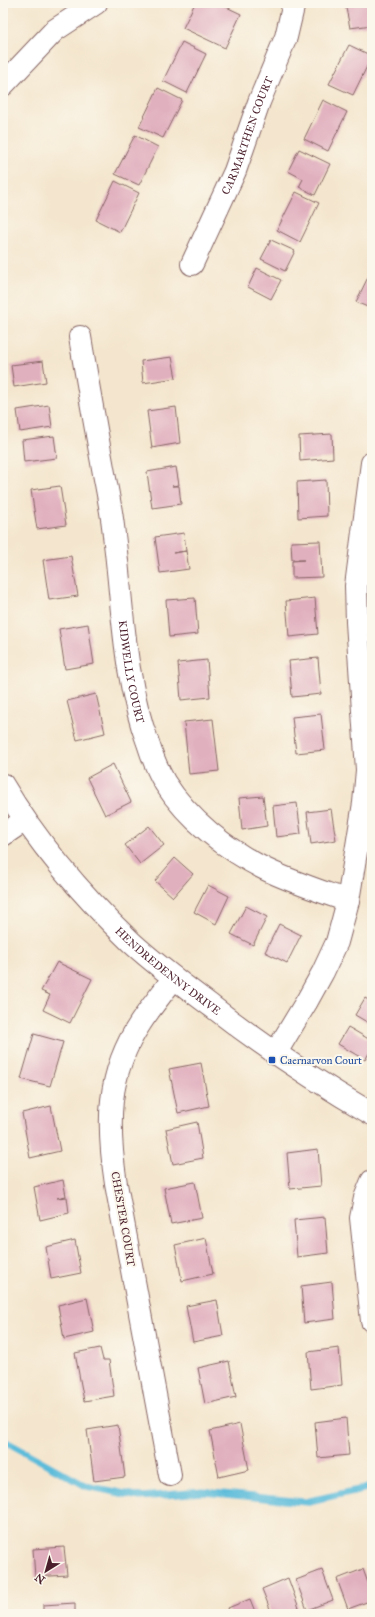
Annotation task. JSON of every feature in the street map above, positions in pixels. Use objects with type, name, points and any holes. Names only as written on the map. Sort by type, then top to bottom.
[{"type":"street","points":[[3,85],[55,30],[96,3]]},
{"type":"street","name":"CARMARTHEN COURT","points":[[192,264],[235,170],[259,102],[286,37],[294,3]]},
{"type":"street","name":"KIDWELLY COURT","points":[[80,337],[114,533],[127,656],[133,690],[142,726],[153,758],[165,783],[181,804],[207,830],[234,850],[264,868],[295,882],[348,901]]},
{"type":"street","points":[[275,1054],[323,972],[337,942],[348,901],[364,803],[367,770],[356,586],[372,463]]},
{"type":"street","name":"HENDREDENNY DRIVE","points":[[3,786],[25,820],[62,870],[92,903],[132,942],[174,978],[275,1054],[372,1114]]},
{"type":"street","points":[[3,835],[25,820]]},
{"type":"street","name":"CHESTER COURT","points":[[170,1474],[110,1149],[110,1120],[112,1094],[127,1046],[140,1023],[174,978]]},
{"type":"street","points":[[372,1181],[365,1198],[361,1218],[372,1320]]},
{"type":"building","points":[[195,3],[218,3],[241,14],[225,48],[183,28]]},
{"type":"building","points":[[345,3],[372,3],[372,25],[350,28]]},
{"type":"building","points":[[182,42],[206,54],[187,93],[163,81]]},
{"type":"building","points":[[349,45],[372,56],[353,95],[329,84]]},
{"type":"building","points":[[158,88],[182,100],[163,138],[139,127]]},
{"type":"building","points":[[323,100],[347,112],[328,151],[304,139]]},
{"type":"building","points":[[135,135],[158,147],[139,185],[115,174]]},
{"type":"building","points":[[299,149],[330,164],[315,195],[299,187],[303,179],[288,171]]},
{"type":"building","points":[[115,181],[139,193],[120,232],[96,220]]},
{"type":"building","points":[[296,192],[319,203],[300,242],[277,230]]},
{"type":"building","points":[[271,240],[295,251],[285,271],[261,259]]},
{"type":"building","points":[[257,268],[281,280],[271,299],[248,287]]},
{"type":"building","points":[[370,273],[372,274],[372,309],[356,302]]},
{"type":"building","points":[[172,357],[176,378],[143,383],[141,361]]},
{"type":"building","points":[[43,361],[46,382],[14,387],[11,365]]},
{"type":"building","points":[[49,405],[52,427],[20,432],[17,410]]},
{"type":"building","points":[[176,407],[180,443],[152,448],[147,411]]},
{"type":"building","points":[[332,434],[333,458],[300,461],[299,436]]},
{"type":"building","points":[[54,436],[57,458],[24,462],[22,440]]},
{"type":"building","points":[[176,467],[179,485],[172,486],[179,486],[181,504],[152,508],[147,472]]},
{"type":"building","points":[[326,480],[327,516],[298,518],[297,482]]},
{"type":"building","points":[[60,486],[66,525],[37,529],[31,490]]},
{"type":"building","points":[[184,533],[189,569],[160,573],[155,537]]},
{"type":"building","points":[[320,541],[322,577],[292,578],[292,561],[304,560],[292,560],[291,542]]},
{"type":"building","points":[[71,556],[78,596],[49,600],[43,560]]},
{"type":"building","points":[[195,598],[198,634],[169,637],[166,600]]},
{"type":"building","points":[[315,598],[318,634],[289,637],[286,601]]},
{"type":"building","points":[[88,624],[94,664],[65,669],[59,629]]},
{"type":"building","points":[[318,658],[321,694],[292,697],[289,661]]},
{"type":"building","points":[[207,660],[210,697],[181,700],[178,663]]},
{"type":"building","points":[[96,694],[105,733],[77,740],[67,701]]},
{"type":"building","points":[[321,714],[325,750],[296,753],[292,717]]},
{"type":"building","points":[[213,719],[219,771],[189,774],[184,722]]},
{"type":"building","points":[[113,764],[131,802],[105,815],[87,778]]},
{"type":"building","points":[[263,796],[267,826],[242,830],[239,798]]},
{"type":"building","points":[[297,803],[301,834],[276,837],[273,806]]},
{"type":"building","points":[[331,809],[336,840],[311,844],[307,812]]},
{"type":"building","points":[[149,826],[164,845],[140,864],[125,845]]},
{"type":"building","points":[[175,858],[193,874],[173,897],[155,881]]},
{"type":"building","points":[[208,885],[229,896],[216,924],[194,912]]},
{"type":"building","points":[[246,906],[267,917],[253,945],[231,934]]},
{"type":"building","points":[[279,924],[301,935],[287,963],[265,952]]},
{"type":"building","points":[[57,962],[92,979],[70,1023],[43,1010],[50,995],[41,991]]},
{"type":"building","points":[[365,998],[372,1002],[372,1025],[355,1015]]},
{"type":"building","points":[[348,1027],[372,1041],[372,1048],[365,1060],[338,1044]]},
{"type":"building","points":[[34,1034],[63,1042],[50,1086],[21,1079]]},
{"type":"building","points":[[201,1063],[209,1106],[178,1113],[169,1069]]},
{"type":"building","points":[[51,1106],[60,1151],[30,1158],[22,1113]]},
{"type":"building","points":[[197,1122],[203,1158],[173,1164],[166,1129]]},
{"type":"building","points":[[318,1149],[321,1186],[290,1189],[287,1153]]},
{"type":"building","points":[[63,1180],[66,1196],[57,1198],[67,1197],[69,1213],[40,1220],[34,1187]]},
{"type":"building","points":[[195,1182],[202,1218],[171,1224],[164,1188]]},
{"type":"building","points":[[325,1217],[328,1253],[297,1257],[294,1220]]},
{"type":"building","points":[[206,1238],[213,1274],[182,1281],[175,1245]]},
{"type":"building","points":[[75,1240],[81,1273],[51,1279],[46,1247]]},
{"type":"building","points":[[332,1282],[335,1319],[304,1323],[301,1286]]},
{"type":"building","points":[[87,1298],[94,1332],[64,1339],[58,1305]]},
{"type":"building","points":[[217,1300],[223,1336],[193,1342],[186,1306]]},
{"type":"building","points":[[100,1348],[103,1360],[109,1360],[114,1396],[84,1401],[75,1353]]},
{"type":"building","points":[[339,1348],[342,1385],[311,1389],[308,1352]]},
{"type":"building","points":[[229,1361],[236,1397],[205,1404],[198,1368]]},
{"type":"building","points":[[346,1418],[349,1455],[318,1458],[315,1422]]},
{"type":"building","points":[[240,1424],[249,1470],[219,1477],[210,1431]]},
{"type":"building","points":[[118,1425],[125,1477],[94,1481],[87,1430]]},
{"type":"building","points":[[64,1547],[67,1575],[35,1577],[33,1549]]},
{"type":"building","points":[[363,1569],[372,1594],[372,1600],[348,1609],[337,1579]]},
{"type":"building","points":[[322,1570],[333,1600],[307,1610],[296,1580]]},
{"type":"building","points":[[288,1578],[299,1608],[284,1614],[272,1614],[262,1589]]},
{"type":"building","points":[[250,1599],[256,1614],[230,1614],[228,1608]]},
{"type":"building","points":[[75,1603],[75,1614],[43,1614],[43,1605]]},
{"type":"waterway","points":[[3,1440],[86,1486],[140,1497],[203,1492],[305,1502],[372,1487]]},
{"type":"place","name":"Caernarvon Court","points":[[272,1060]]}]
